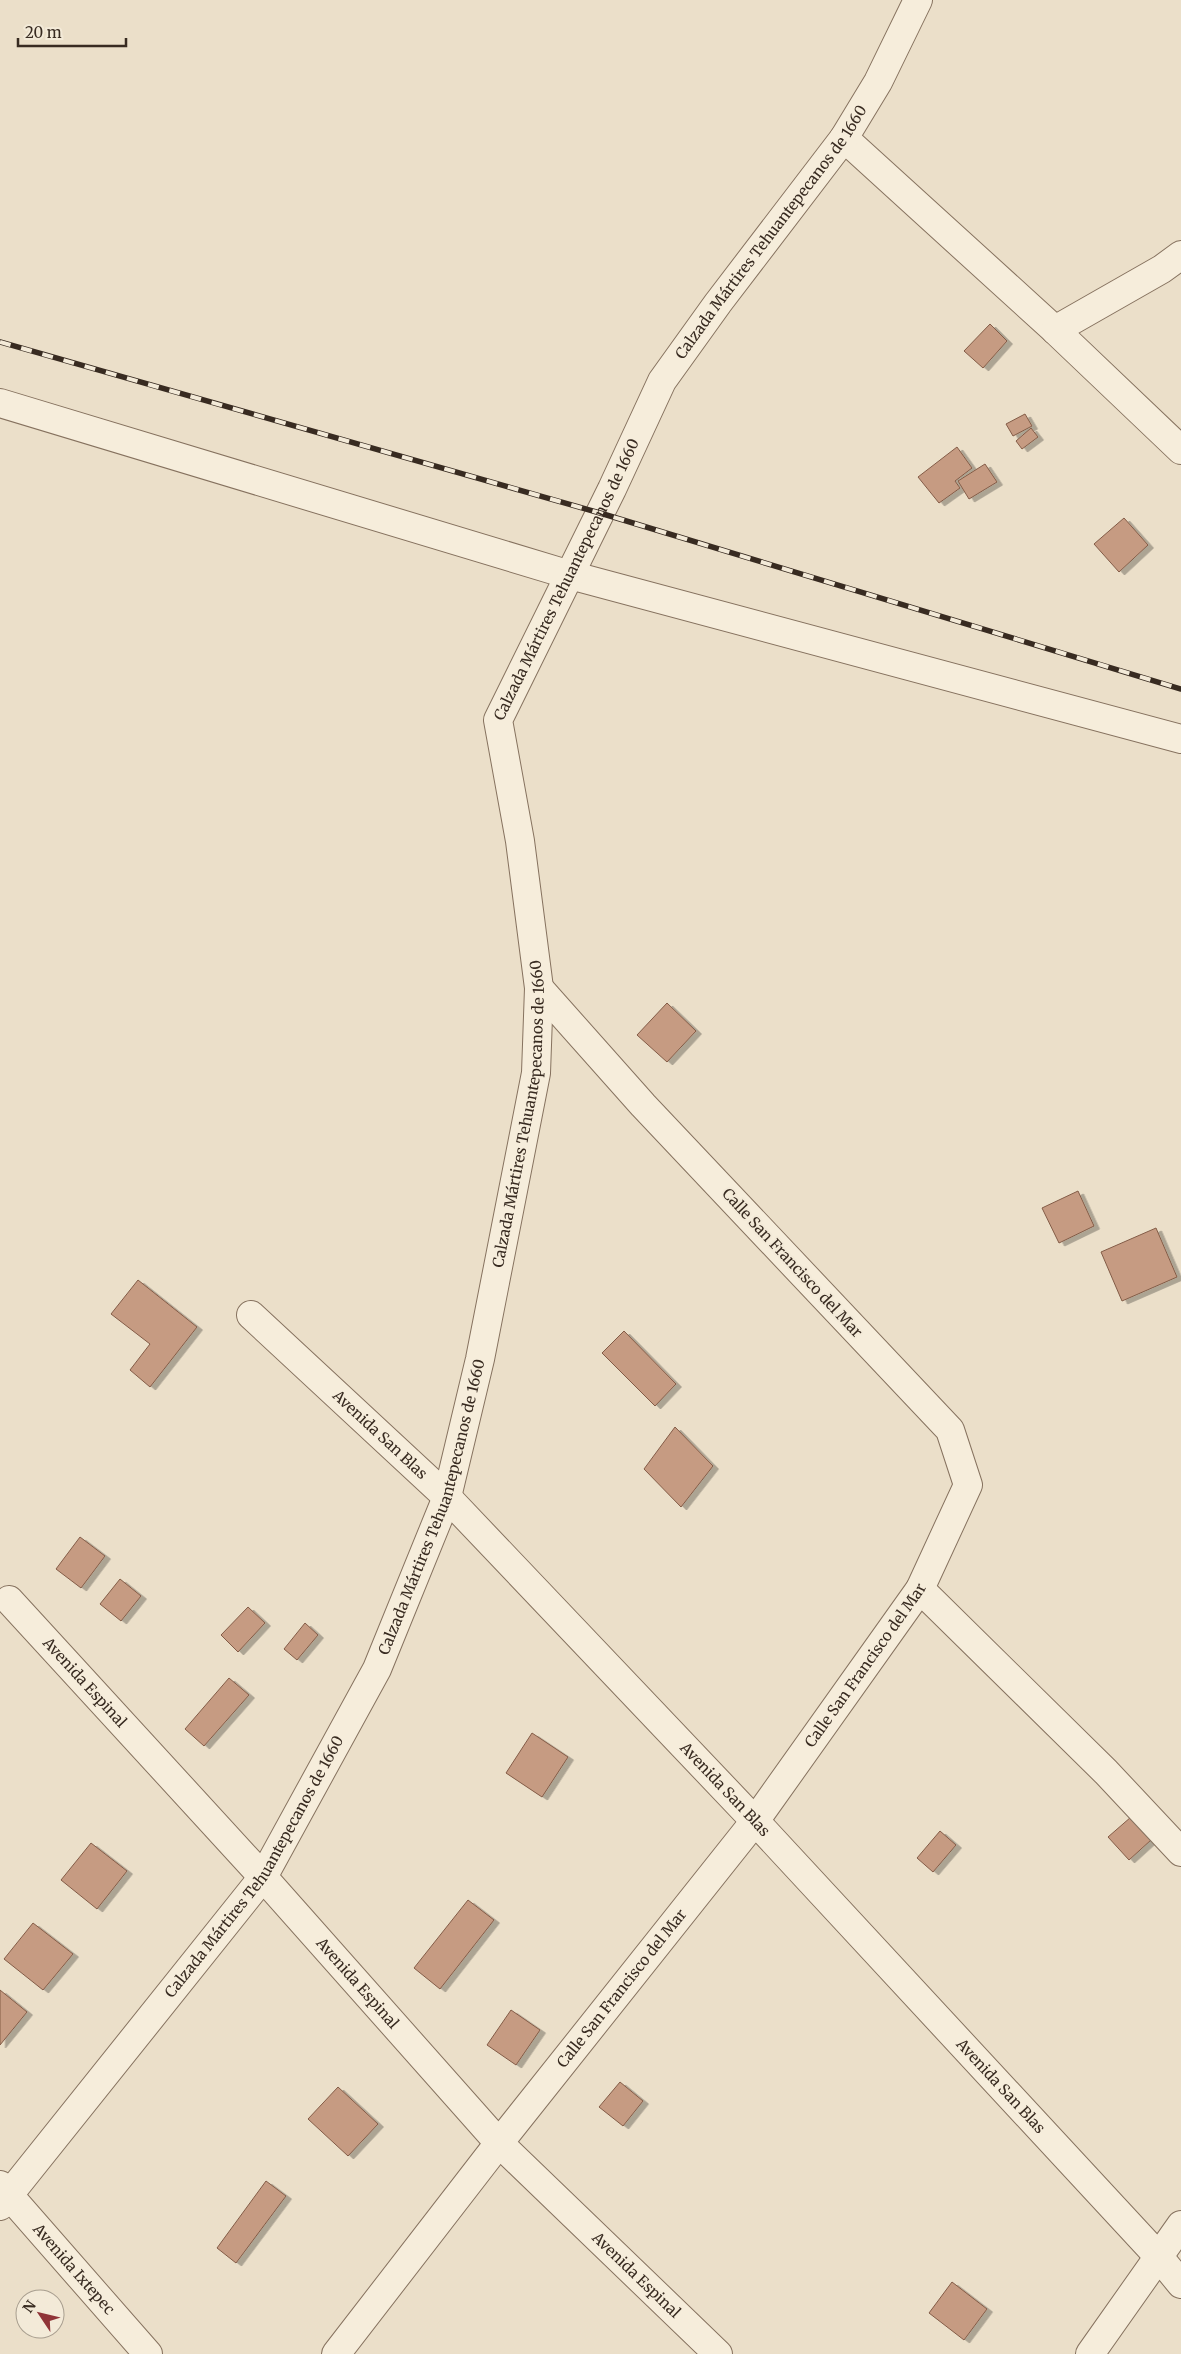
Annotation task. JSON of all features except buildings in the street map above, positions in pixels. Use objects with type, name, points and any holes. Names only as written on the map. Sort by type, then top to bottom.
[{"type":"street","name":"Calzada Mártires Tehuantepecanos de 1660","points":[[3,2195],[263,1877],[377,1669],[447,1497],[480,1359],[536,1073],[539,988],[520,841],[498,720],[662,381],[718,303],[844,138],[878,82],[918,0]]},
{"type":"street","points":[[844,138],[1055,330],[1181,450]]},
{"type":"street","points":[[1055,330],[1162,269],[1181,255]]},
{"type":"street","points":[[0,403],[570,574],[1181,739]]},
{"type":"street","name":"Calle San Francisco del Mar","points":[[336,2354],[499,2143],[756,1821],[920,1589],[968,1484],[950,1430],[643,1105],[539,988]]},
{"type":"street","name":"Avenida San Blas","points":[[251,1315],[447,1497],[756,1821],[1159,2257],[1181,2284]]},
{"type":"street","points":[[920,1589],[1106,1772],[1181,1852]]},
{"type":"street","name":"Avenida Espinal","points":[[9,1600],[263,1877],[499,2143],[718,2354]]},
{"type":"street","name":"Avenida Ixtepec","points":[[3,2195],[148,2354]]},
{"type":"street","points":[[1090,2354],[1181,2225]]},
{"type":"railway","points":[[0,342],[600,513],[1181,689]]}]
